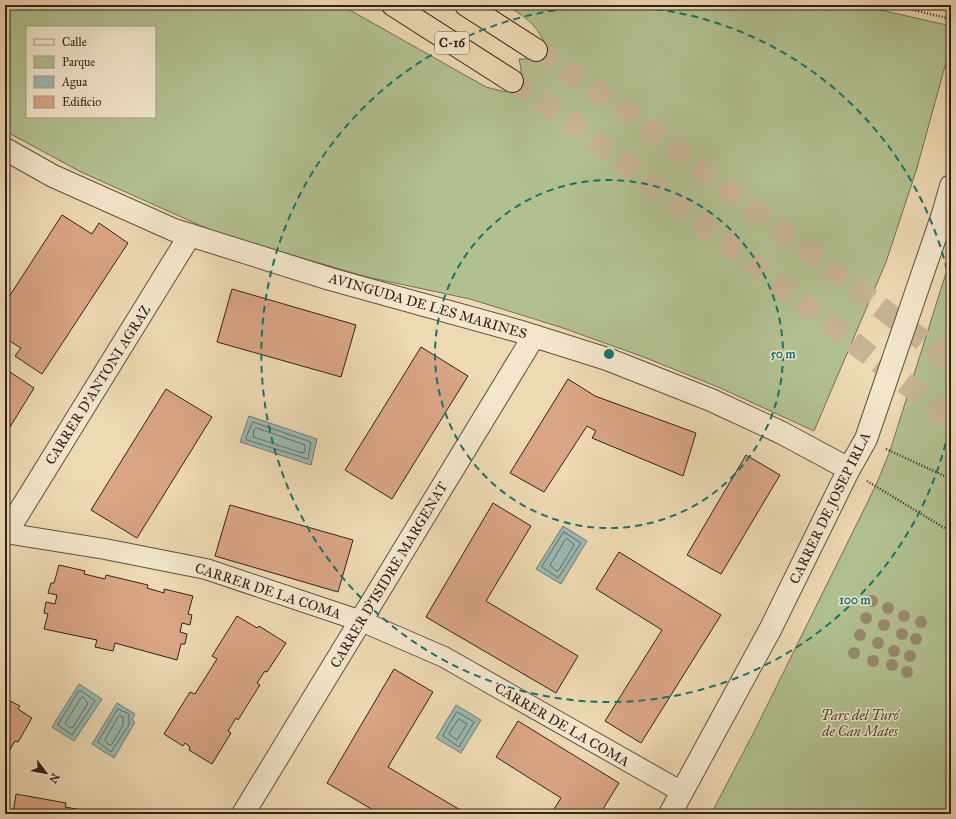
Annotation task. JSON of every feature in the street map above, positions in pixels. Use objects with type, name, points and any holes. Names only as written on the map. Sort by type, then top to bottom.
[{"type":"highway","name":"C-16","points":[[393,5],[512,81]]},
{"type":"highway","name":"C-16","points":[[466,5],[536,50]]},
{"type":"street","name":"AVINGUDA DE LES MARINES","points":[[5,149],[53,176],[174,230],[330,279],[534,336],[607,359],[711,400],[782,433],[849,469]]},
{"type":"street","name":"CARRER DE JOSEP IRLA","points":[[670,814],[770,628],[849,469],[866,439],[943,214],[951,186]]},
{"type":"street","name":"CARRER D'ANTONI AGRAZ","points":[[5,534],[190,235]]},
{"type":"street","name":"CARRER D'ISIDRE MARGENAT","points":[[243,814],[534,336]]},
{"type":"street","name":"CARRER DE LA COMA","points":[[5,534],[105,549],[206,569],[361,621],[444,658],[682,792]]},
{"type":"path","points":[[892,5],[951,19]]},
{"type":"path","points":[[866,439],[951,479]]},
{"type":"path","points":[[849,469],[859,478],[876,485],[951,532]]},
{"type":"path","points":[[948,814],[951,794]]},
{"type":"green space","points":[[5,5],[341,5],[486,87],[506,92],[516,86],[519,82],[521,70],[519,59],[528,59],[541,52],[544,42],[541,35],[533,25],[506,5],[858,5],[951,26],[951,44],[917,168],[886,262],[814,431],[718,387],[641,356],[560,327],[470,299],[367,277],[217,233],[81,172],[5,131]]},
{"type":"green space","name":"Parc del Turó de Can Mates","points":[[951,257],[951,814],[711,814],[754,732],[876,485],[890,451]]},
{"type":"water","points":[[249,416],[317,439],[311,465],[240,442]]},
{"type":"water","points":[[563,526],[587,541],[561,584],[536,569]]},
{"type":"water","points":[[79,684],[102,699],[74,741],[52,727]]},
{"type":"water","points":[[117,703],[135,714],[132,720],[135,722],[114,758],[92,744]]},
{"type":"water","points":[[456,705],[481,720],[461,753],[436,738]]},
{"type":"building","points":[[62,215],[92,234],[99,223],[128,243],[42,374],[15,356],[21,348],[5,338],[5,303]]},
{"type":"building","points":[[232,289],[356,325],[341,377],[217,342]]},
{"type":"building","points":[[421,347],[468,376],[392,499],[345,470]]},
{"type":"building","points":[[10,372],[34,388],[5,435],[5,380]]},
{"type":"building","points":[[568,379],[595,396],[696,433],[683,476],[592,438],[596,431],[587,426],[544,492],[510,473]]},
{"type":"building","points":[[166,389],[212,417],[137,538],[91,510]]},
{"type":"building","points":[[746,455],[780,475],[721,574],[687,555]]},
{"type":"building","points":[[493,503],[531,526],[486,601],[578,656],[556,693],[426,617]]},
{"type":"building","points":[[230,505],[353,540],[338,592],[215,556]]},
{"type":"building","points":[[619,552],[721,615],[641,743],[605,721],[662,630],[596,589]]},
{"type":"building","points":[[59,565],[85,571],[84,574],[105,579],[106,575],[148,585],[147,588],[164,593],[164,589],[193,596],[188,614],[192,615],[190,625],[182,623],[180,632],[187,634],[185,644],[181,644],[177,660],[115,643],[113,651],[95,647],[97,640],[44,629],[48,614],[44,613],[46,602],[55,604],[57,595],[48,593],[51,583],[54,583]]},
{"type":"building","points":[[237,616],[257,628],[259,626],[286,643],[267,672],[265,671],[257,683],[260,685],[238,720],[236,718],[228,731],[231,733],[212,764],[189,750],[190,747],[185,743],[183,746],[164,734],[190,692],[195,694],[217,659],[212,656]]},
{"type":"building","points":[[394,669],[433,692],[388,767],[467,814],[380,814],[327,783]]},
{"type":"building","points":[[10,701],[20,706],[18,709],[32,718],[18,742],[15,741],[5,758],[5,706],[6,707]]},
{"type":"building","points":[[518,721],[619,783],[600,814],[551,814],[561,798],[496,757]]},
{"type":"building","points":[[16,794],[66,803],[65,807],[104,814],[13,814]]},
{"type":"building","points":[[107,809],[135,814],[106,814]]},
{"type":"tunnel","points":[[536,50],[621,107],[951,362]]},
{"type":"tunnel","points":[[512,81],[560,114],[641,176],[951,419]]}]
